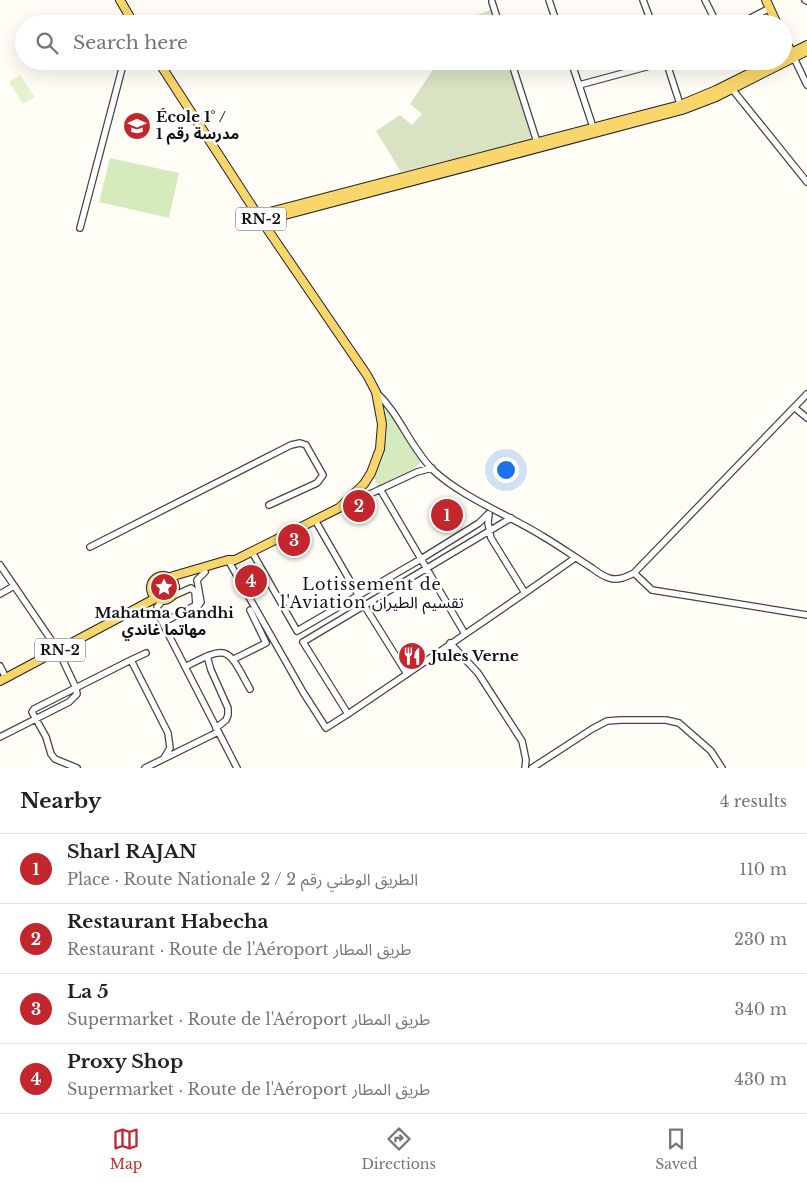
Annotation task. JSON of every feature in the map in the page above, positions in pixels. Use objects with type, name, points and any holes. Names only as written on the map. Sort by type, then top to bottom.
[{"type":"main road","points":[[120,0],[129,15]]},
{"type":"main road","points":[[766,0],[773,15]]},
{"type":"main road","points":[[793,55],[807,45]]},
{"type":"main road","points":[[793,55],[807,52]]},
{"type":"main road","name":"RN-2","points":[[164,70],[260,218],[366,375],[376,392],[382,424],[382,437],[378,455],[371,473],[364,484],[339,508],[252,552],[183,579],[176,586]]},
{"type":"main road","points":[[681,107],[756,70]]},
{"type":"main road","points":[[260,218],[705,102],[766,70]]},
{"type":"main road","points":[[409,180],[537,142],[594,130]]},
{"type":"main road","name":"RN-2","points":[[119,618],[144,599],[157,577],[164,576],[170,578],[231,561]]},
{"type":"main road","points":[[170,578],[176,586],[173,596]]},
{"type":"main road","points":[[151,586],[157,607]]},
{"type":"main road","name":"RN-2","points":[[3,679],[119,618],[156,600],[173,596]]},
{"type":"street","points":[[549,0],[554,15]]},
{"type":"street","points":[[643,0],[649,15]]},
{"type":"street","points":[[705,0],[712,15]]},
{"type":"street","points":[[492,2],[496,15]]},
{"type":"street","points":[[756,15],[770,8]]},
{"type":"street","points":[[793,55],[807,85]]},
{"type":"street","points":[[80,228],[122,70]]},
{"type":"street","points":[[514,70],[537,142]]},
{"type":"street","points":[[574,70],[594,130]]},
{"type":"street","points":[[580,85],[635,70]]},
{"type":"street","points":[[669,70],[681,107]]},
{"type":"street","points":[[732,89],[807,182]]},
{"type":"street","points":[[376,392],[395,415],[417,450],[444,480],[490,511],[511,518],[610,578],[624,578],[634,573],[807,394]]},
{"type":"street","points":[[795,408],[807,418]]},
{"type":"street","points":[[90,546],[290,445],[300,443],[306,445],[322,475],[317,483],[269,505]]},
{"type":"street","points":[[339,508],[417,472],[432,468]]},
{"type":"street","points":[[380,489],[465,634]]},
{"type":"street","points":[[490,511],[489,532],[491,538],[525,593]]},
{"type":"street","points":[[297,631],[421,559],[479,522],[490,511]]},
{"type":"street","points":[[303,642],[511,518]]},
{"type":"street","points":[[315,520],[358,595],[407,674]]},
{"type":"street","points":[[252,552],[303,642],[348,714]]},
{"type":"street","points":[[231,561],[303,692],[326,728],[575,558]]},
{"type":"street","points":[[0,565],[58,650],[76,688],[76,694],[69,702],[0,738]]},
{"type":"street","points":[[165,627],[166,623],[196,609],[200,604],[201,595],[197,580],[205,572]]},
{"type":"street","points":[[634,573],[652,590],[807,615]]},
{"type":"street","points":[[0,594],[14,586]]},
{"type":"street","points":[[165,627],[164,623],[166,621],[196,605],[195,592],[191,588],[173,596]]},
{"type":"street","points":[[157,607],[165,627],[237,768]]},
{"type":"street","points":[[234,659],[266,643],[250,610]]},
{"type":"street","points":[[450,643],[478,673],[522,741],[526,760],[525,768]]},
{"type":"street","points":[[185,667],[215,652],[221,652],[234,659],[250,689]]},
{"type":"street","points":[[77,768],[54,760],[46,737],[32,712],[34,709],[146,653]]},
{"type":"street","points":[[145,768],[217,730],[226,720],[228,708],[211,670],[207,656]]},
{"type":"street","points":[[131,660],[168,733],[170,748],[164,758]]},
{"type":"street","points":[[0,666],[3,679]]},
{"type":"street","points":[[532,768],[592,729],[607,721],[621,720],[666,720],[678,723],[711,751],[722,768]]},
{"type":"green space","points":[[493,9],[495,15],[477,15]]},
{"type":"green space","points":[[433,70],[512,70],[532,140],[401,172],[376,131],[400,115],[412,125],[422,114],[410,104]]},
{"type":"green space","points":[[20,75],[35,97],[23,104],[9,82]]},
{"type":"green space","points":[[110,158],[179,173],[169,218],[99,202]]},
{"type":"green space","points":[[389,410],[421,462],[415,468],[381,485],[376,483],[374,478],[386,442],[385,414]]},
{"type":"place","name":"École 1° / مدرسة رقم 1","points":[[137,126]]},
{"type":"place","name":"Restaurant Habecha","points":[[359,506]]},
{"type":"place","name":"Sharl RAJAN","points":[[447,515]]},
{"type":"place","name":"La 5","points":[[294,540]]},
{"type":"place","name":"Proxy Shop","points":[[251,581]]},
{"type":"place","name":"Mahatma Gandhi مهاتما غاندي","points":[[164,587]]},
{"type":"place","name":"Jules Verne","points":[[412,656]]},
{"type":"district","name":"Lotissement de l'Aviation تقسيم الطيران","points":[[372,593]]}]
